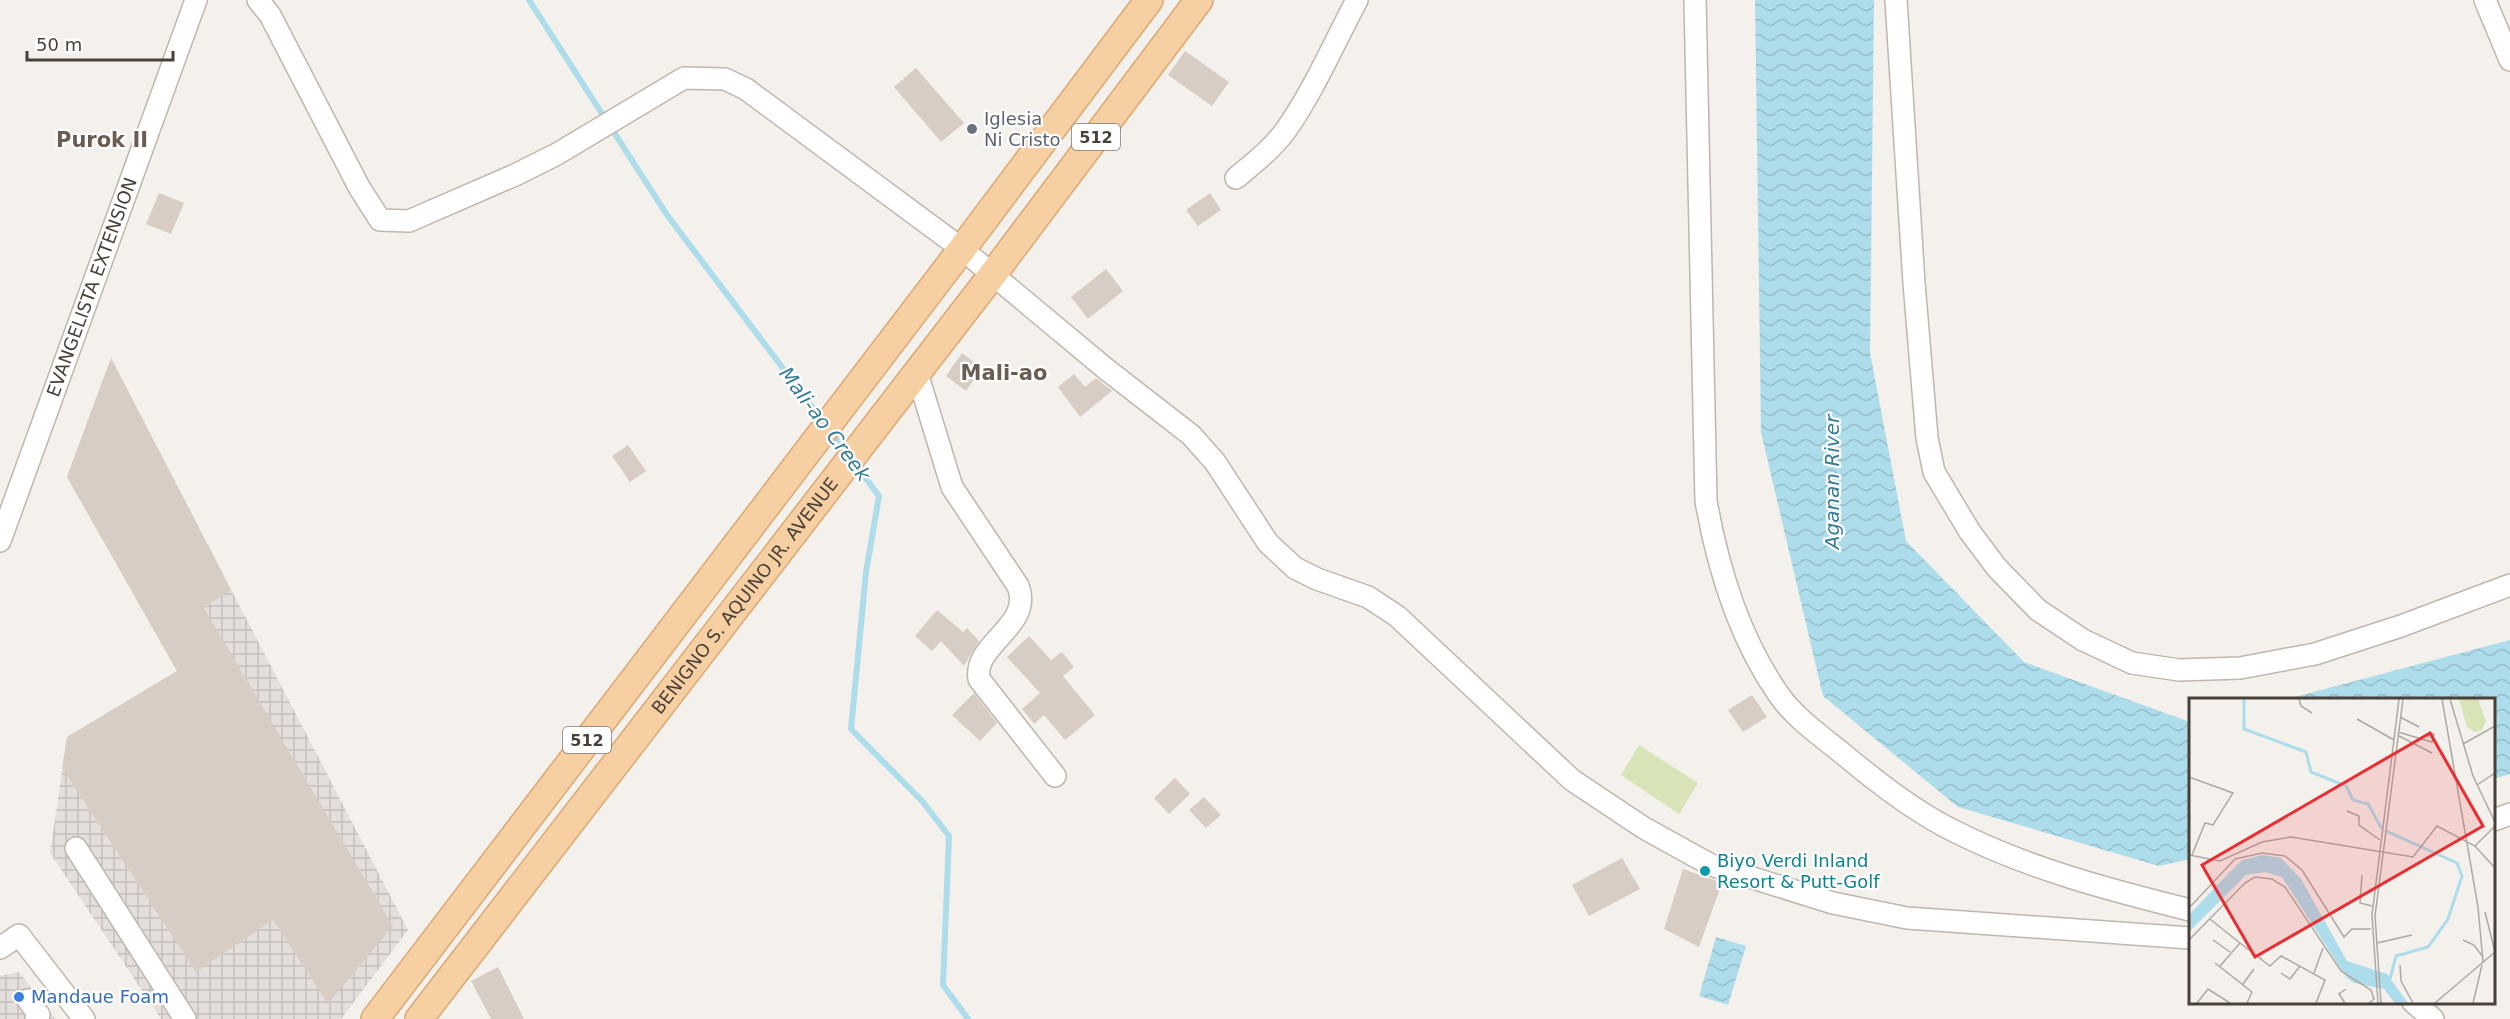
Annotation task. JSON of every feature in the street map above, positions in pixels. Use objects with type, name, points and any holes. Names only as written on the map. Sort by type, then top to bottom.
[{"type":"main road","name":"BENIGNO S. AQUINO JR. AVENUE","points":[[375,1019],[1149,0]]},
{"type":"main road","name":"BENIGNO S. AQUINO JR. AVENUE","points":[[419,1019],[993,274],[1199,0]]},
{"type":"street","name":"EVANGELISTA EXTENSION","points":[[0,541],[196,0]]},
{"type":"street","points":[[258,0],[270,15],[358,187],[380,220],[408,221],[515,175],[557,154],[684,78],[725,79],[746,89],[962,249],[1106,369],[1191,435],[1215,462],[1268,543],[1295,568],[1317,579],[1368,597],[1397,616],[1572,780],[1644,828],[1711,865],[1833,903],[1907,918],[2189,938]]},
{"type":"street","points":[[1236,178],[1267,152],[1286,129],[1357,0]]},
{"type":"street","points":[[1695,0],[1706,501],[1722,575],[1751,645],[1779,696],[1806,724],[1875,780],[1952,831],[2030,864],[2108,890],[2189,910]]},
{"type":"street","points":[[1896,0],[1914,282],[1927,438],[1934,472],[1970,532],[1997,568],[2038,610],[2083,640],[2132,663],[2179,670],[2240,668],[2315,654],[2401,626],[2510,585]]},
{"type":"street","points":[[2485,0],[2510,60]]},
{"type":"street","points":[[917,373],[952,487],[1018,586],[1022,597],[1018,614],[979,668],[979,679],[1055,776]]},
{"type":"street","points":[[2495,819],[2510,814]]},
{"type":"street","points":[[76,848],[185,1019]]},
{"type":"street","points":[[0,948],[19,936],[84,1019]]},
{"type":"street","points":[[2415,1004],[2433,1019]]},
{"type":"shaded area","points":[[111,358],[408,930],[341,1019],[161,1019],[50,853],[67,737],[177,671],[67,477]]},
{"type":"shaded area","name":"Mandaue Foam","points":[[19,972],[55,1019],[0,1019],[0,976]]},
{"type":"green space","points":[[1639,745],[1698,783],[1679,814],[1621,775]]},
{"type":"water","name":"Aganan River","points":[[1755,0],[1874,0],[1870,353],[1906,541],[2024,662],[2189,722],[2189,859],[2159,866],[1958,807],[1823,696],[1761,432]]},
{"type":"water","points":[[2510,640],[2510,774],[2495,779],[2495,698],[2291,698]]},
{"type":"water","points":[[1716,937],[1746,946],[1728,1005],[1699,996]]},
{"type":"building","points":[[1185,51],[1229,82],[1212,106],[1168,75]]},
{"type":"building","points":[[916,68],[964,123],[941,142],[894,87]]},
{"type":"building","points":[[159,193],[184,203],[171,234],[146,224]]},
{"type":"building","points":[[1210,193],[1221,210],[1198,226],[1186,210]]},
{"type":"building","points":[[1106,269],[1123,291],[1088,319],[1071,297]]},
{"type":"building","points":[[962,353],[982,368],[966,391],[946,376]]},
{"type":"building","points":[[111,358],[231,590],[204,608],[393,926],[328,1004],[273,920],[196,972],[62,768],[67,737],[177,671],[67,477]]},
{"type":"building","points":[[1074,374],[1085,387],[1096,378],[1112,391],[1080,417],[1058,387]]},
{"type":"building","points":[[628,445],[646,471],[630,482],[612,456]]},
{"type":"building","points":[[937,610],[963,632],[967,628],[979,641],[964,666],[941,641],[932,651],[915,636]]},
{"type":"building","points":[[1029,636],[1051,660],[1062,652],[1074,667],[1063,676],[1095,715],[1065,740],[1044,715],[1034,724],[1022,709],[1040,693],[1007,657]]},
{"type":"building","points":[[974,693],[997,723],[980,741],[952,715]]},
{"type":"building","points":[[1752,695],[1767,717],[1743,732],[1728,710]]},
{"type":"building","points":[[1175,778],[1190,794],[1169,814],[1154,798]]},
{"type":"building","points":[[1204,797],[1221,815],[1206,828],[1189,810]]},
{"type":"building","points":[[1622,858],[1640,889],[1589,916],[1572,885]]},
{"type":"building","points":[[1683,869],[1722,883],[1699,947],[1664,929]]},
{"type":"building","points":[[498,967],[524,1019],[491,1019],[471,981]]},
{"type":"waterway","name":"Mali-ao Creek","points":[[529,0],[667,215],[822,420]]},
{"type":"waterway","name":"Mali-ao Creek","points":[[832,433],[847,454]]},
{"type":"waterway","name":"Mali-ao Creek","points":[[855,464],[879,496],[866,572],[851,729],[923,802],[949,836],[943,985],[968,1019]]},
{"type":"place","name":"Iglesia Ni Cristo","points":[[972,129]]},
{"type":"place","name":"Biyo Verdi Inland Resort & Putt-Golf","points":[[1705,871]]},
{"type":"place","name":"Mandaue Foam","points":[[19,997]]},
{"type":"district","name":"Purok II","points":[[102,140]]},
{"type":"district","name":"Mali-ao","points":[[1004,373]]}]
